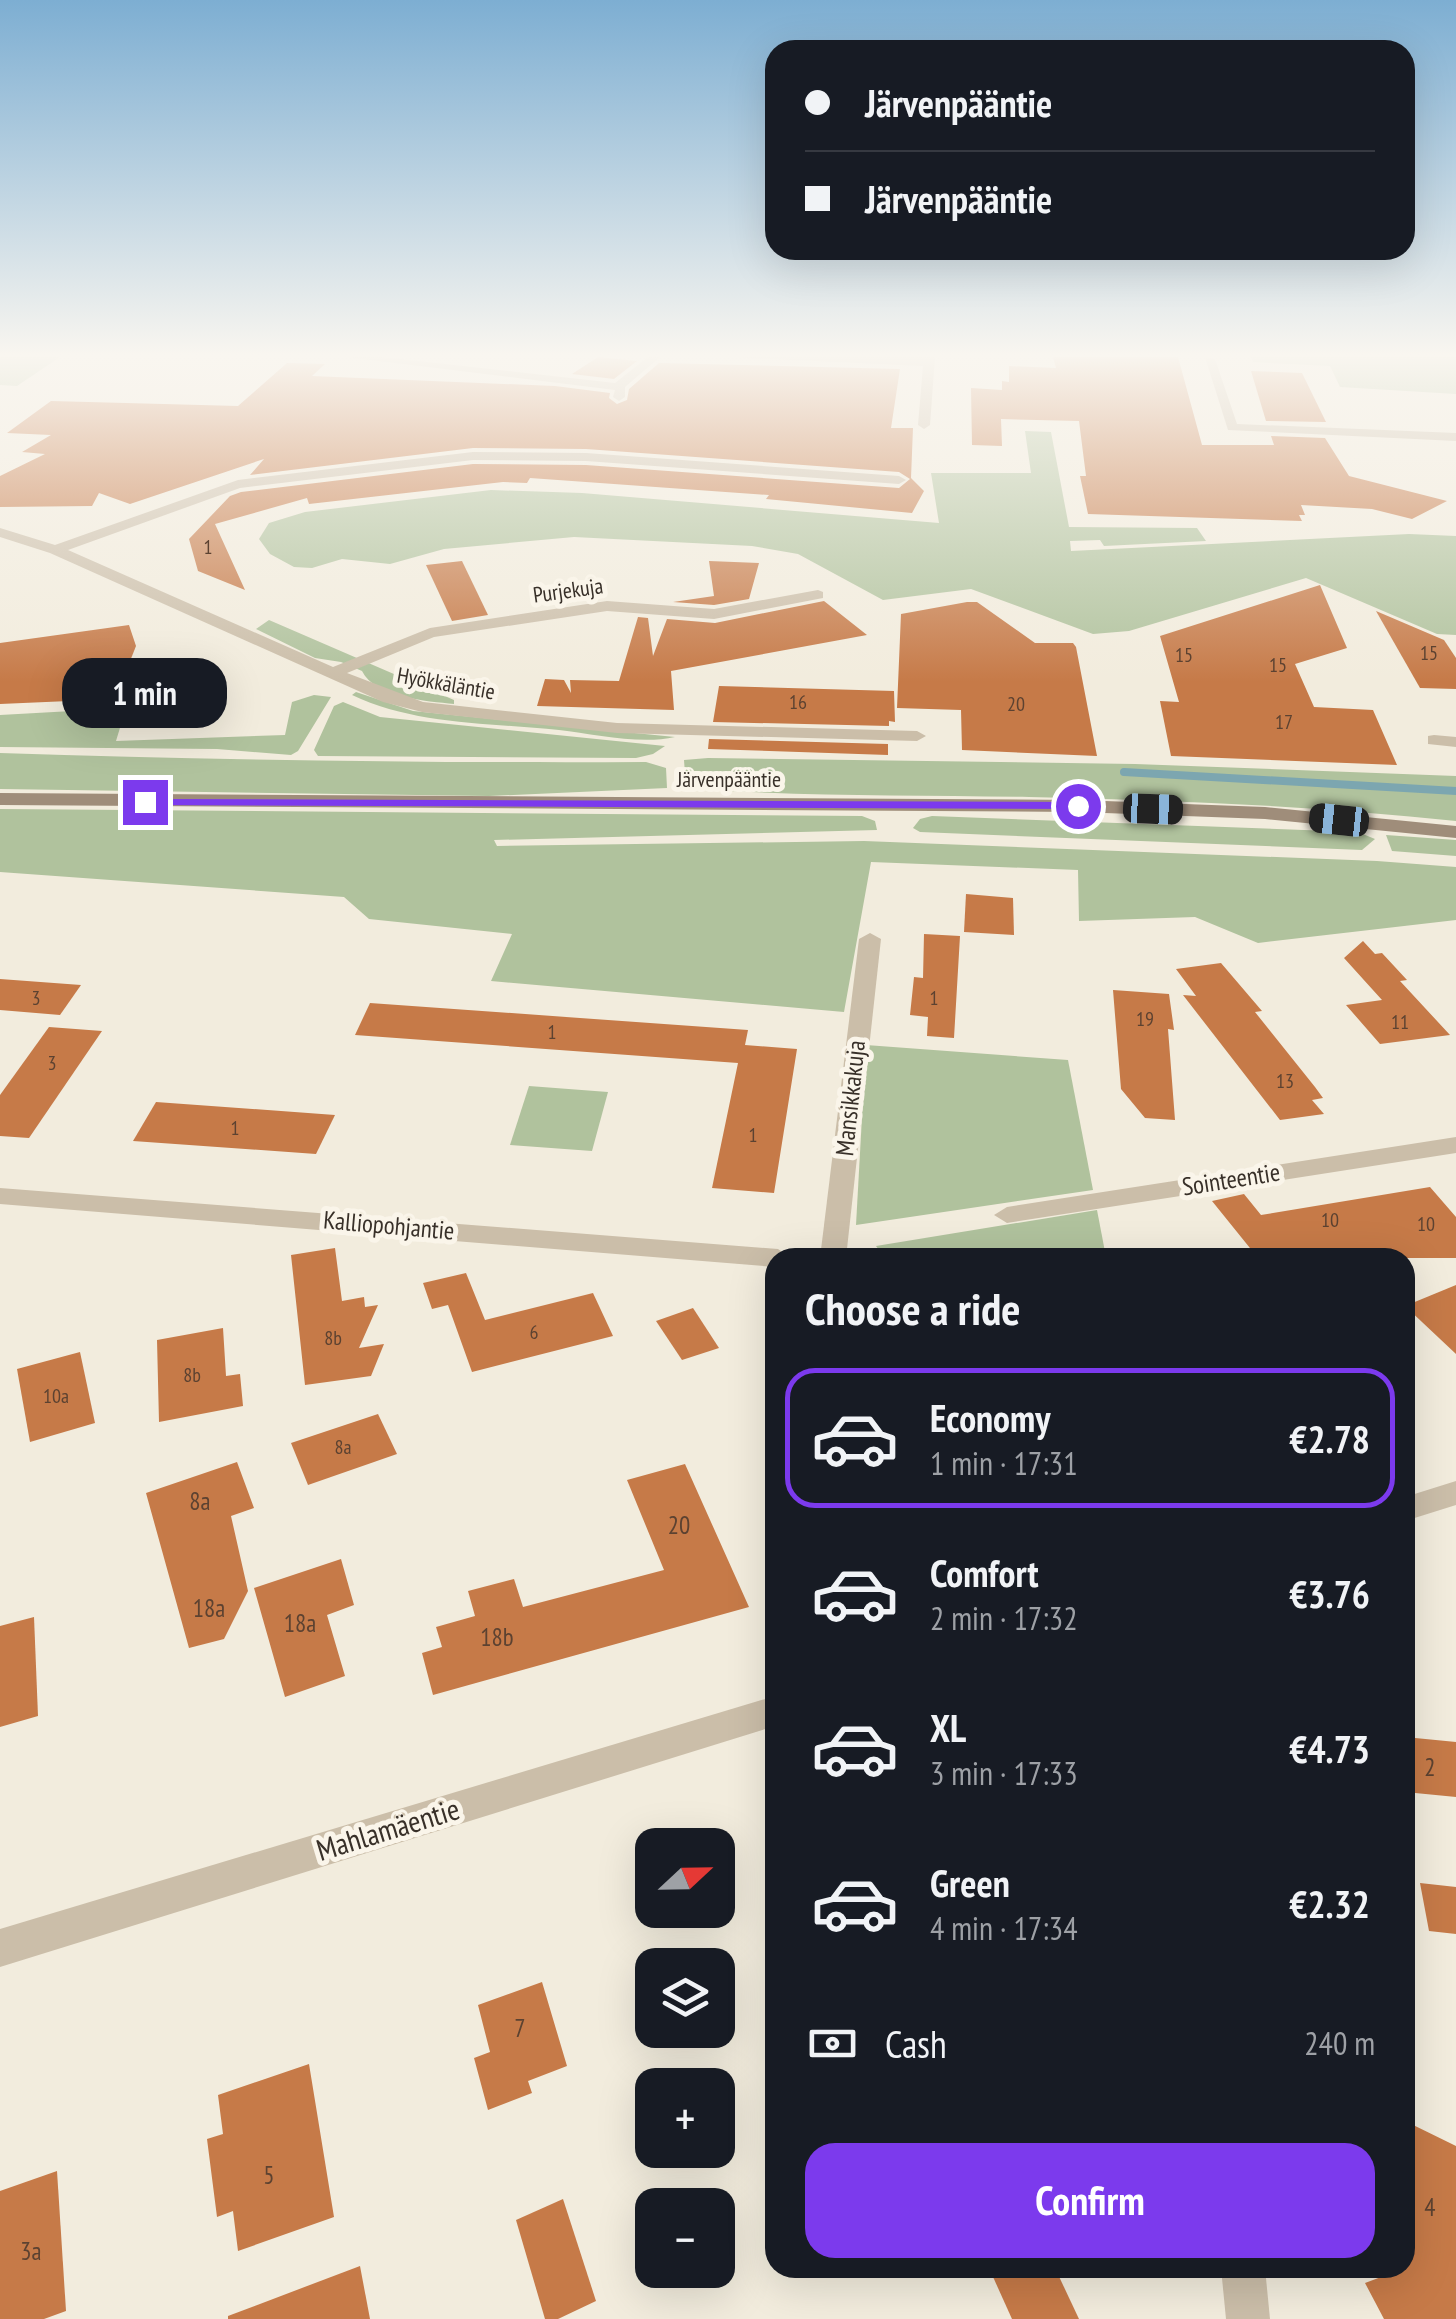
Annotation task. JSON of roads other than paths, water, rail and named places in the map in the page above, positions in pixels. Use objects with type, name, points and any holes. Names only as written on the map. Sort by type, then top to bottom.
[{"type":"main road","name":"Järvenpääntie","points":[[0,799],[1078,806],[1265,813],[1456,832]]},
{"type":"street","points":[[54,550],[238,484],[384,465]]},
{"type":"street","points":[[706,465],[899,480]]},
{"type":"street","name":"Hyökkäläntie","points":[[0,532],[54,550],[330,674],[422,707],[617,728],[917,736]]},
{"type":"street","name":"Purjekuja","points":[[330,674],[430,633],[607,606],[714,614],[818,595]]},
{"type":"street","points":[[1434,740],[1456,742]]},
{"type":"street","name":"Mansikkakuja","points":[[834,1248],[870,939]]},
{"type":"street","name":"Sointeentie","points":[[1007,1215],[1456,1145]]},
{"type":"street","name":"Kalliopohjantie","points":[[0,1196],[765,1257]]},
{"type":"street","points":[[1415,1506],[1456,1493]]},
{"type":"street","name":"Mahlamäentie","points":[[0,1948],[765,1714]]},
{"type":"street","points":[[1245,2278],[1248,2319]]},
{"type":"waterway","points":[[1124,772],[1456,791]]}]
